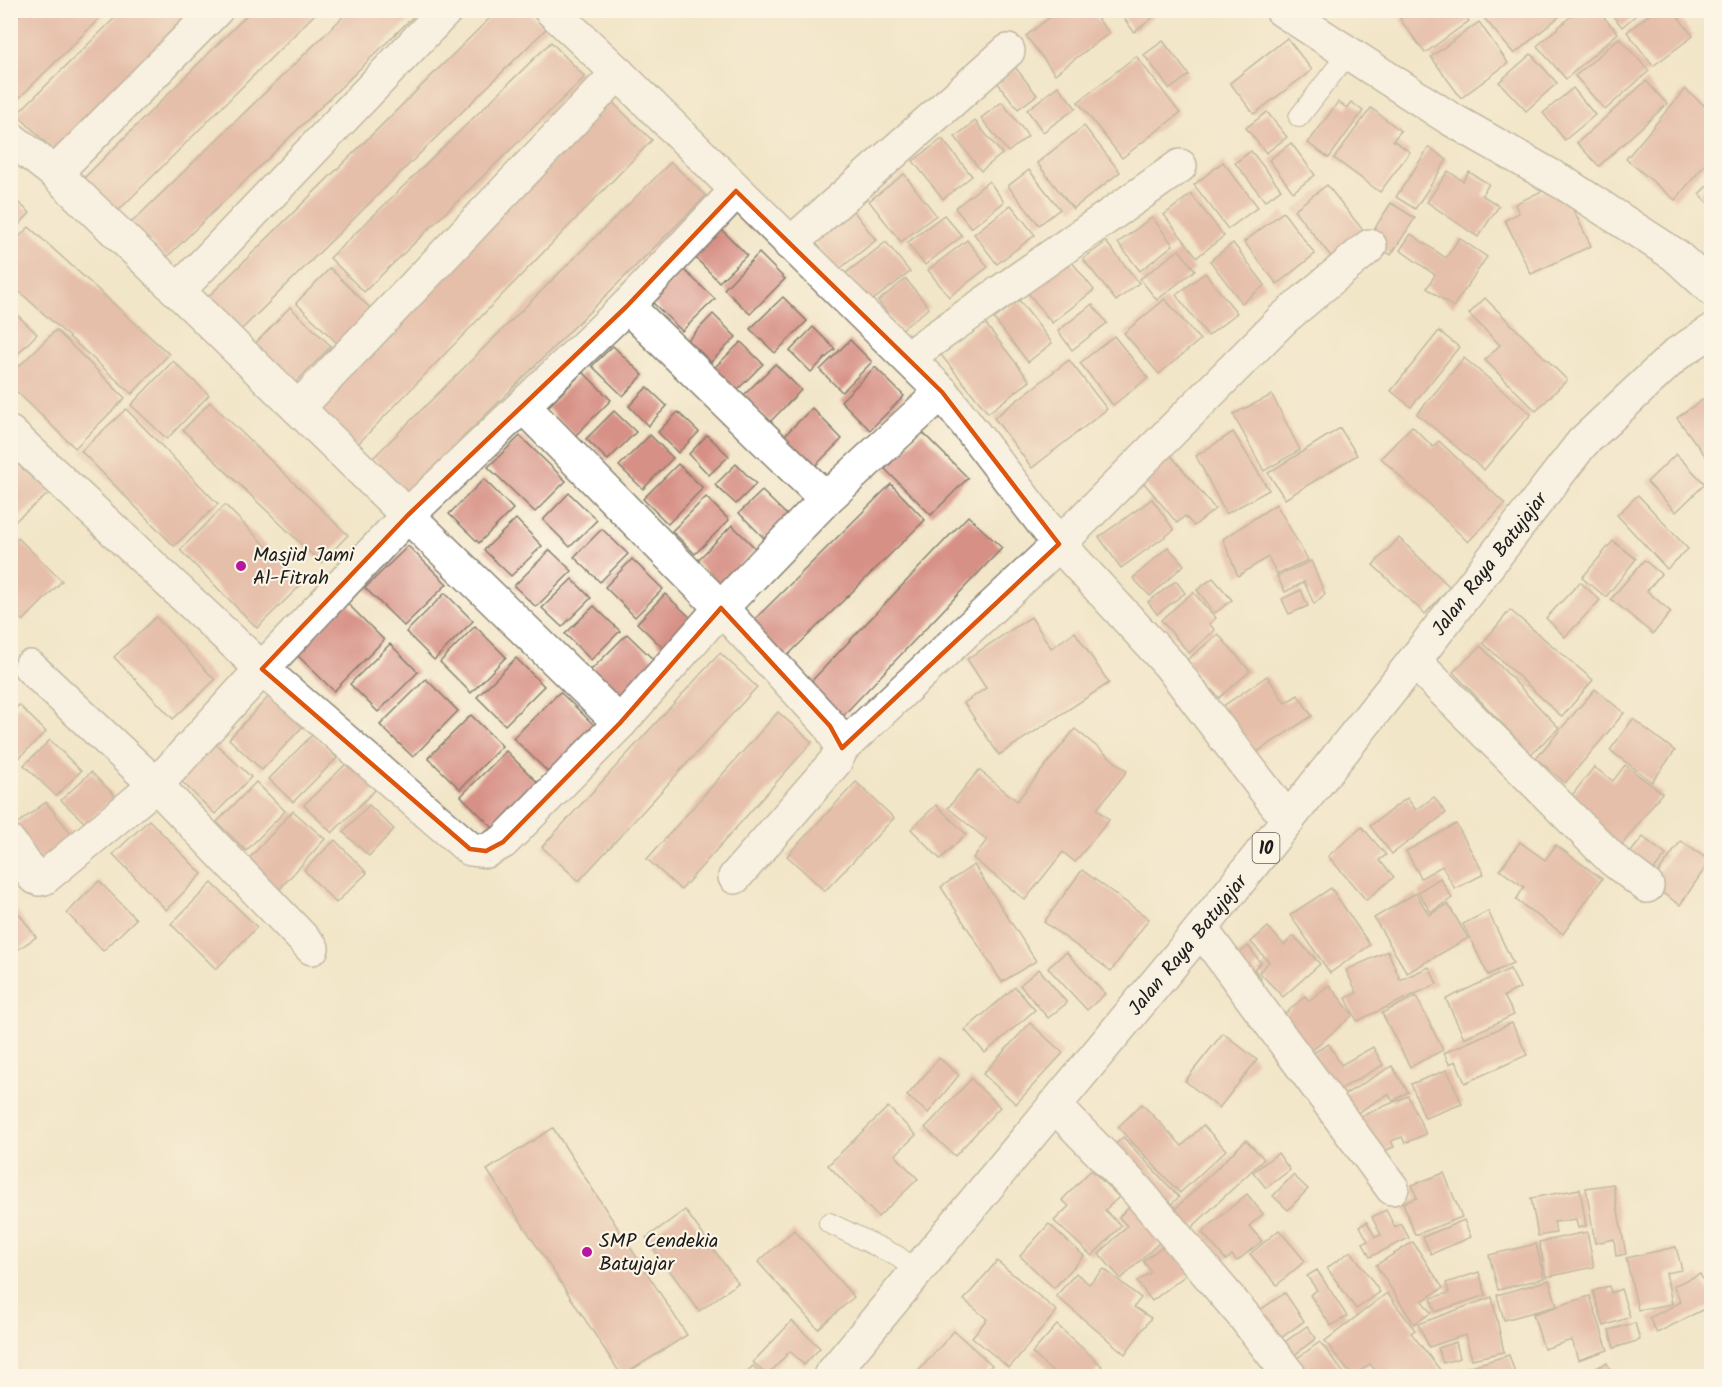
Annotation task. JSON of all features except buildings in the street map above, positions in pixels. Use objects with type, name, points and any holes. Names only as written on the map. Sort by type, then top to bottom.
[{"type":"main road","points":[[55,174],[216,10]]},
{"type":"main road","points":[[178,291],[446,10]]},
{"type":"main road","points":[[551,10],[942,392],[1059,544],[1169,664],[1288,820]]},
{"type":"main road","points":[[1282,10],[1449,118],[1567,185],[1675,255],[1712,289]]},
{"type":"main road","points":[[790,244],[1008,51]]},
{"type":"main road","points":[[298,408],[618,73]]},
{"type":"main road","points":[[10,138],[55,174],[178,291],[620,723]]},
{"type":"main road","points":[[908,357],[1180,166]]},
{"type":"main road","points":[[10,843],[34,877],[44,878],[156,785],[408,515],[524,407],[627,306],[736,191]]},
{"type":"main road","points":[[735,877],[831,767],[842,748],[1059,544],[1283,319],[1370,246]]},
{"type":"main road","points":[[627,306],[826,500]]},
{"type":"main road","name":"Jalan Raya Batujajar","points":[[830,1377],[916,1270],[1201,929],[1414,661],[1582,443],[1678,353],[1712,331]]},
{"type":"main road","points":[[10,433],[262,669],[470,849],[486,851],[503,842],[620,723],[721,608],[826,500],[942,392]]},
{"type":"main road","points":[[524,407],[721,608],[830,726],[842,748]]},
{"type":"main road","points":[[1414,661],[1613,860],[1647,886]]},
{"type":"main road","points":[[30,667],[156,785],[312,948]]},
{"type":"main road","points":[[1201,929],[1392,1188]]},
{"type":"main road","points":[[1054,1105],[1135,1188],[1243,1315],[1290,1377]]},
{"type":"lane","points":[[1299,117],[1349,52]]},
{"type":"lane","points":[[829,1223],[897,1256],[916,1270]]},
{"type":"highlighted area","points":[[736,191],[942,392],[1059,544],[842,748],[830,726],[721,608],[620,723],[503,842],[486,851],[470,849],[262,669],[408,515],[627,306]]},
{"type":"place","name":"Masjid Jami Al-Fitrah","points":[[241,566]]},
{"type":"place","name":"SMP Cendekia Batujajar","points":[[587,1252]]}]
